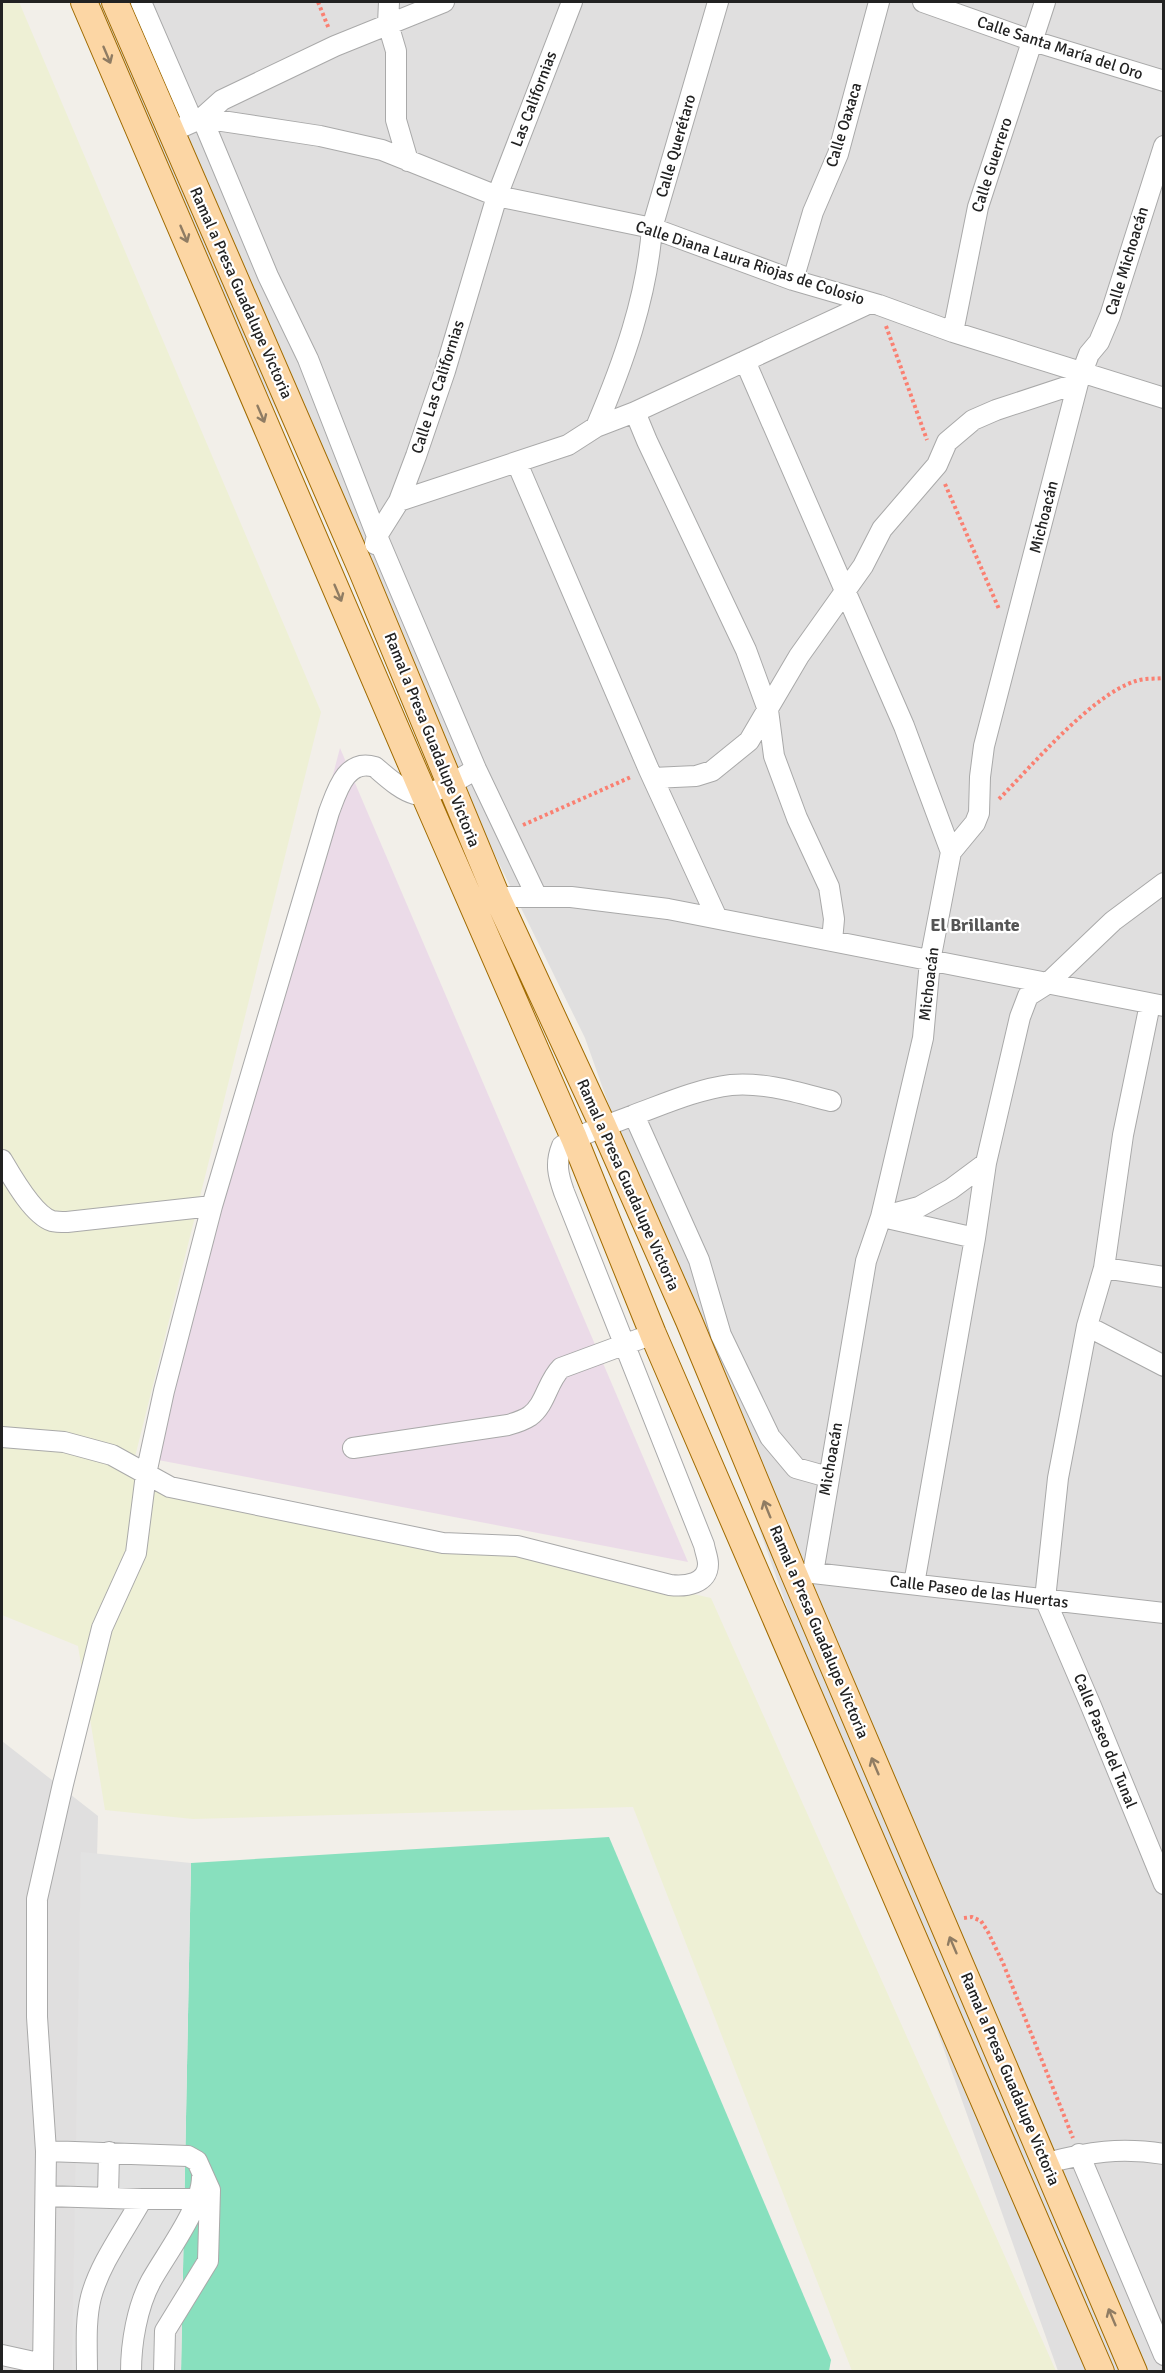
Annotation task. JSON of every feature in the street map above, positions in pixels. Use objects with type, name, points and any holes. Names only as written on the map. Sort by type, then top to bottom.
[{"type":"main road","name":"Ramal a Presa Guadalupe Victoria","points":[[84,2],[574,1138],[653,1334],[1101,2372]]},
{"type":"main road","name":"Ramal a Presa Guadalupe Victoria","points":[[116,2],[188,124],[362,570],[498,897],[803,1574],[944,1926],[1047,2163],[1134,2372]]},
{"type":"street","points":[[141,2],[188,124],[268,276],[317,380],[377,536],[476,769],[537,897]]},
{"type":"street","points":[[389,2],[388,24],[396,51],[396,120],[408,161]]},
{"type":"street","points":[[188,124],[222,100],[335,46],[444,2]]},
{"type":"street","name":"Las Californias","points":[[497,196],[572,2]]},
{"type":"street","name":"Calle Querétaro","points":[[596,427],[609,398],[639,305],[648,271],[652,228],[718,2]]},
{"type":"street","name":"Calle Oaxaca","points":[[793,280],[813,212],[838,154],[879,2]]},
{"type":"street","name":"Calle Santa María del Oro","points":[[923,2],[1033,41],[1164,81]]},
{"type":"street","name":"Calle Guerrero","points":[[953,332],[978,207],[1045,2]]},
{"type":"street","name":"Calle Diana Laura Riojas de Colosio","points":[[188,124],[320,136],[382,150],[497,196],[652,228],[793,280],[870,303],[1080,377],[1164,398]]},
{"type":"street","name":"Calle Michoacán","points":[[1080,377],[1110,316],[1164,146]]},
{"type":"street","name":"Calle Las Californias","points":[[362,570],[373,551],[377,536],[399,501],[445,371],[497,196]]},
{"type":"street","points":[[399,501],[568,445],[596,427],[635,412],[870,303]]},
{"type":"street","points":[[746,361],[904,726],[951,852]]},
{"type":"street","points":[[651,774],[696,776],[712,771],[749,741],[799,656],[863,566],[882,529],[937,465],[947,442],[981,416],[1080,377]]},
{"type":"street","name":"Michoacán","points":[[803,1574],[828,1477],[866,1261],[881,1216],[923,1038],[930,961],[951,852],[975,823],[979,813],[984,746],[1080,377]]},
{"type":"street","points":[[635,412],[746,650],[768,710],[774,756],[797,818],[831,895],[834,919],[832,941]]},
{"type":"street","points":[[517,463],[651,774],[717,918]]},
{"type":"street","points":[[2,2355],[43,2368],[46,2151],[37,2017],[38,1899],[63,1784],[102,1628],[136,1553],[146,1474],[164,1391],[212,1206],[329,812],[338,788],[347,774],[356,766],[375,767],[415,794],[424,794],[451,783],[476,769]]},
{"type":"street","points":[[914,1584],[975,1238],[986,1162],[1020,1017],[1028,996],[1047,984],[1113,921],[1164,883]]},
{"type":"street","points":[[498,897],[571,897],[622,902],[717,918],[1157,1005],[1123,1135],[1104,1268],[1088,1326],[1058,1478],[1045,1599]]},
{"type":"street","points":[[2,1437],[64,1442],[112,1455],[170,1487],[443,1543],[517,1546],[639,1578],[684,1587],[706,1574],[708,1565],[704,1545],[556,1169],[562,1146],[574,1138],[603,1126],[697,1093],[731,1085],[784,1090],[831,1101]]},
{"type":"street","points":[[634,1115],[699,1260],[721,1335],[770,1437],[796,1468],[828,1477]]},
{"type":"street","points":[[2,1160],[26,1197],[40,1213],[52,1221],[67,1222],[212,1206]]},
{"type":"street","points":[[881,1216],[920,1207],[951,1189],[986,1162]]},
{"type":"street","points":[[881,1216],[975,1238]]},
{"type":"street","points":[[1104,1268],[1164,1277]]},
{"type":"street","points":[[1088,1326],[1164,1366]]},
{"type":"street","points":[[353,1448],[508,1425],[530,1416],[538,1408],[552,1377],[561,1368],[653,1334]]},
{"type":"street","name":"Calle Paseo de las Huertas","points":[[803,1574],[914,1584],[1164,1613]]},
{"type":"street","name":"Calle Paseo del Tunal","points":[[1045,1599],[1164,1884]]},
{"type":"street","points":[[1047,2163],[1079,2154],[1133,2149],[1164,2154]]},
{"type":"street","points":[[46,2151],[188,2156],[197,2161],[202,2170],[210,2190],[208,2261],[165,2331],[164,2372]]},
{"type":"street","points":[[108,2197],[109,2152]]},
{"type":"street","points":[[1079,2154],[1164,2355]]},
{"type":"street","points":[[131,2372],[131,2352],[149,2283],[197,2199],[202,2183],[202,2170]]},
{"type":"street","points":[[46,2196],[197,2199]]},
{"type":"street","points":[[87,2372],[88,2313],[91,2297],[99,2276],[142,2199]]},
{"type":"path","points":[[318,2],[335,46]]},
{"type":"path","points":[[975,823],[1090,708],[1136,680],[1164,678]]},
{"type":"path","points":[[506,832],[651,774]]},
{"type":"path","points":[[944,1926],[963,1918],[972,1917],[981,1921],[988,1932],[1015,1993],[1079,2154]]},
{"type":"shaded area","points":[[75,2],[1163,2],[1163,2371],[1058,2371],[585,1038]]},
{"type":"shaded area","points":[[340,748],[688,1562],[153,1459]]},
{"type":"shaded area","points":[[2,1741],[98,1816],[85,2371],[2,2371]]},
{"type":"shaded area","points":[[81,1852],[191,1863],[181,2371],[72,2372]]},
{"type":"green space","points":[[2,2],[19,2],[321,712],[132,1469],[711,1598],[1056,2371],[852,2371],[633,1807],[193,1819],[105,1810],[78,1646],[2,1615]]},
{"type":"green space","points":[[609,1837],[831,2360],[829,2371],[181,2372],[191,1863]]},
{"type":"district","name":"El Brillante","points":[[975,925]]}]
